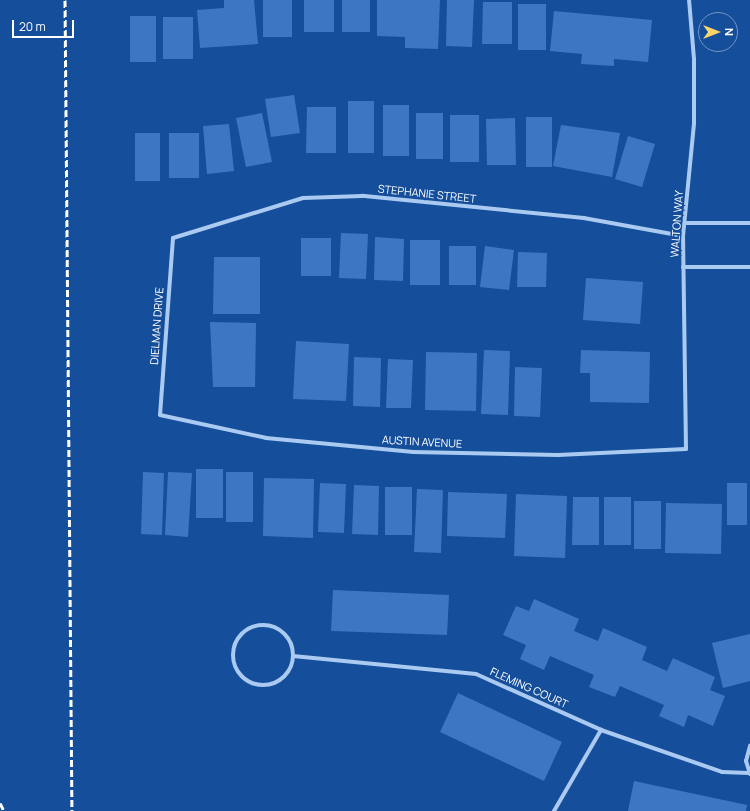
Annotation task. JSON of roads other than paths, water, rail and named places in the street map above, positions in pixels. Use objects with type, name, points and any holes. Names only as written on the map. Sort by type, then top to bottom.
[{"type":"street","name":"WALTON WAY","points":[[686,449],[683,236],[694,123],[694,59],[689,0]]},
{"type":"street","name":"STEPHANIE STREET","points":[[172,238],[303,198],[362,196],[584,218],[683,236]]},
{"type":"street","points":[[685,223],[750,223]]},
{"type":"street","name":"DIELMAN DRIVE","points":[[160,415],[172,238]]},
{"type":"street","points":[[683,266],[750,267]]},
{"type":"street","name":"AUSTIN AVENUE","points":[[160,415],[266,438],[413,452],[558,455],[686,449]]},
{"type":"street","points":[[269,626],[279,629],[287,637],[292,646],[293,656],[289,671],[282,679],[266,686],[256,685],[242,676],[236,668],[234,654],[236,644],[249,629],[269,626]]},
{"type":"street","name":"FLEMING COURT","points":[[293,656],[476,674],[601,730],[722,772],[749,774],[746,760],[750,746]]},
{"type":"street","points":[[554,811],[601,730]]},
{"type":"railway","points":[[65,0],[72,811]]},
{"type":"railway","points":[[0,803],[4,811]]}]
